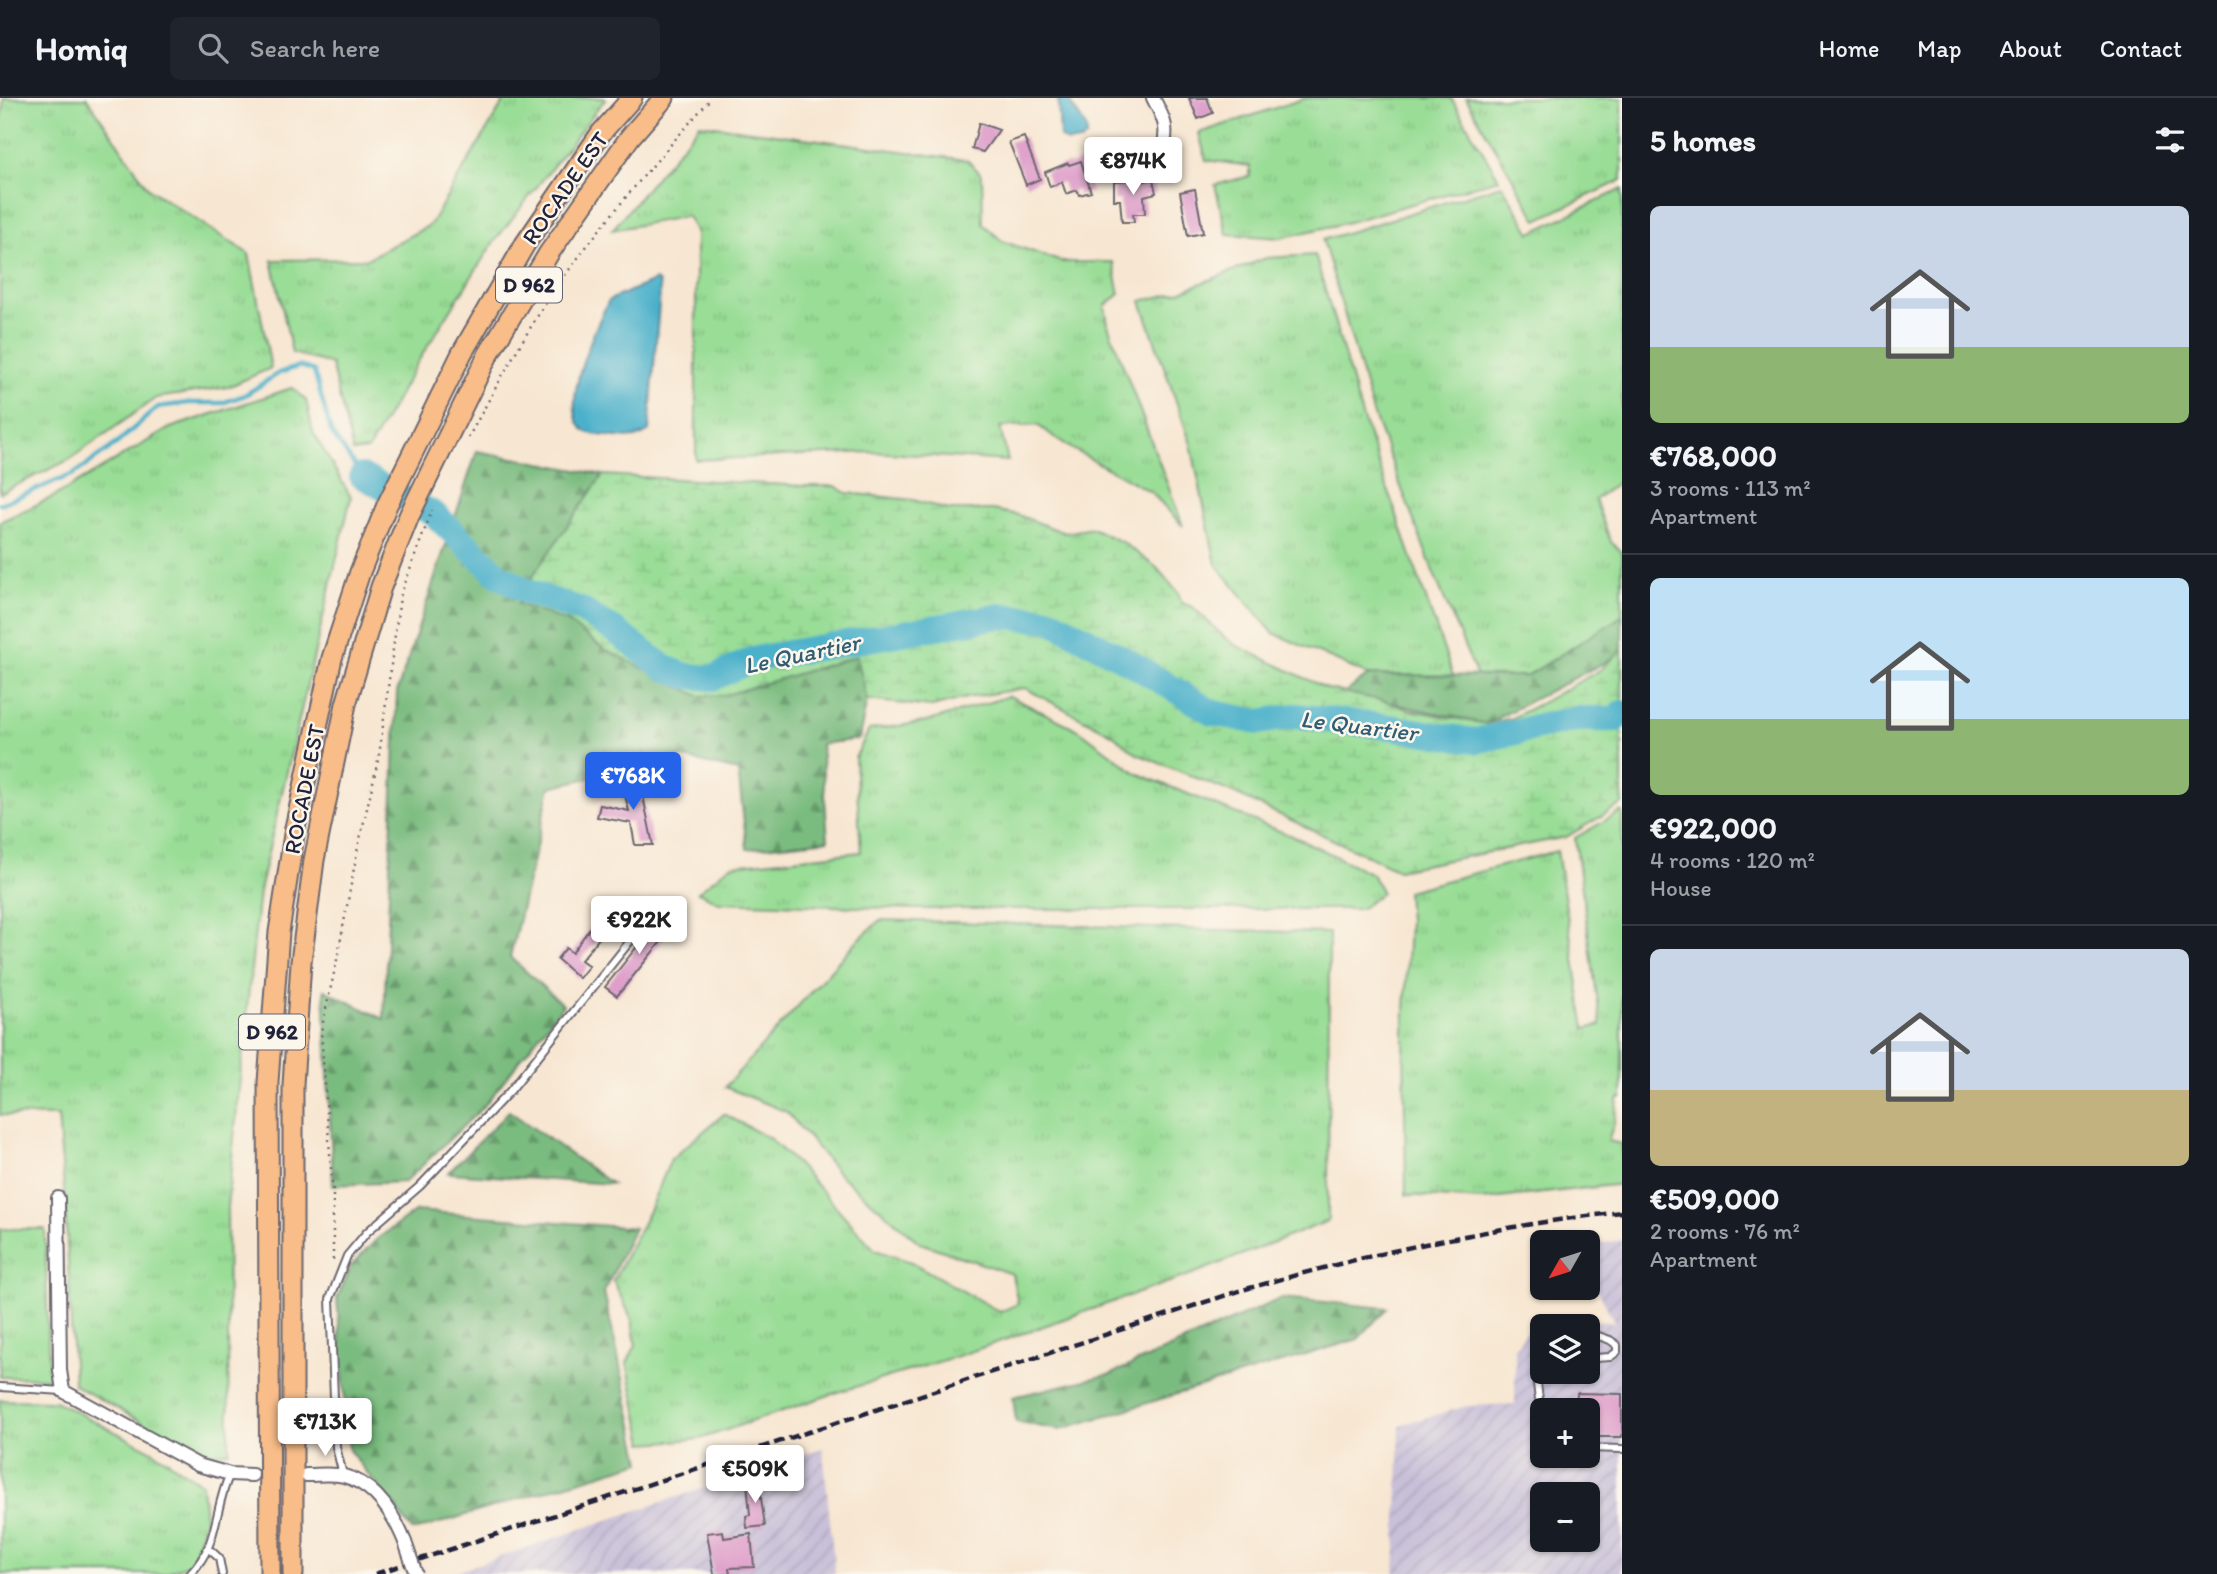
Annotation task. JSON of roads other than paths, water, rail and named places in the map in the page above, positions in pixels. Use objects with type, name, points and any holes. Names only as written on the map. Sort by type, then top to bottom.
[{"type":"main road","name":"ROCADE EST","points":[[270,1574],[268,1082],[279,932],[295,828],[332,658],[360,572],[387,505],[462,353],[526,244],[601,133],[632,98]]},
{"type":"main road","name":"ROCADE EST","points":[[293,1574],[293,1086],[301,962],[314,860],[346,704],[381,587],[409,516],[488,355],[549,253],[630,137],[664,98]]},
{"type":"street","points":[[1153,98],[1166,123],[1167,137],[1163,150]]},
{"type":"street","points":[[58,1198],[60,1370],[63,1391],[198,1465],[230,1475],[252,1475]]},
{"type":"street","points":[[306,1475],[343,1475],[362,1484],[391,1512],[416,1574]]},
{"type":"lane","points":[[343,1475],[336,1447],[330,1299],[347,1256],[367,1231],[420,1186],[510,1091],[631,940]]},
{"type":"lane","points":[[1600,1337],[1617,1345],[1617,1352],[1610,1357],[1600,1358]]},
{"type":"lane","points":[[0,1387],[63,1391]]},
{"type":"lane","points":[[1600,1448],[1622,1449]]},
{"type":"lane","points":[[190,1574],[199,1566],[209,1549],[217,1526],[221,1494],[230,1475]]},
{"type":"lane","points":[[209,1549],[219,1558],[222,1574]]},
{"type":"water","points":[[1067,98],[1086,127],[1087,136],[1081,142],[1067,142],[1060,137],[1058,100]]},
{"type":"water","points":[[656,280],[660,291],[649,431],[630,438],[588,432],[579,424],[575,412],[575,397],[583,362],[609,300]]},
{"type":"waterway","name":"Le Quartier","points":[[0,504],[74,474],[116,444],[158,407],[188,403],[222,403],[245,395],[279,373],[300,366],[314,371],[331,432],[362,476]]},
{"type":"waterway","name":"Le Quartier","points":[[362,476],[434,514],[497,574],[528,592],[581,610],[614,630],[665,668],[687,676],[713,678],[754,659],[1000,616],[1050,620],[1131,663],[1213,713],[1259,722],[1295,716],[1475,741],[1575,719],[1616,719],[1622,713]]},
{"type":"railway","points":[[375,1574],[1239,1291],[1333,1265],[1429,1243],[1525,1225],[1622,1212]]}]
